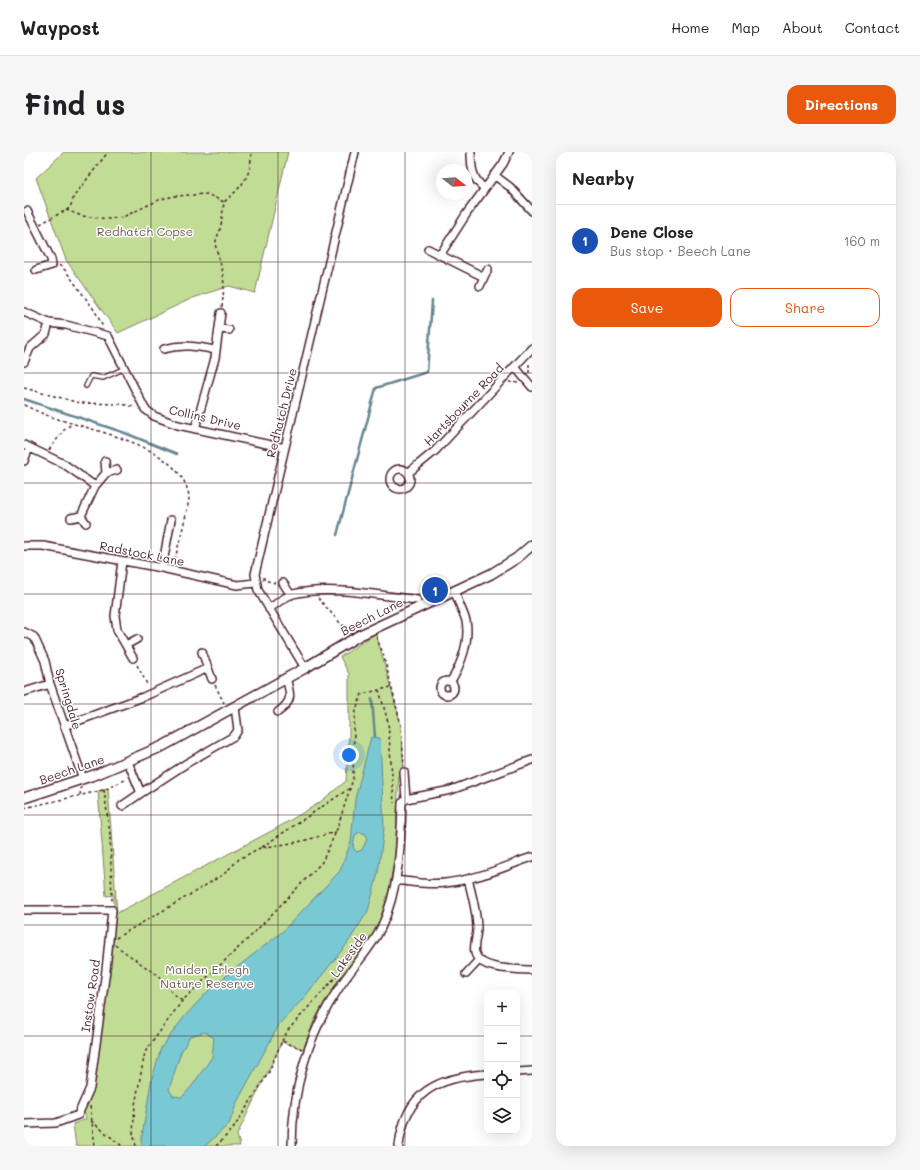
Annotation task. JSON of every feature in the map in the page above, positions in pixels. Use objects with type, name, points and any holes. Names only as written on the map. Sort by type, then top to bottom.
[{"type":"street","name":"Redhatch Drive","points":[[305,668],[269,609],[256,583],[255,574],[355,152]]},
{"type":"street","points":[[471,152],[473,171],[478,183],[484,188]]},
{"type":"street","points":[[440,255],[509,152]]},
{"type":"street","points":[[494,175],[510,187],[532,211]]},
{"type":"street","points":[[27,215],[51,259],[52,265],[49,270],[36,270]]},
{"type":"street","points":[[428,250],[484,277]]},
{"type":"street","points":[[480,286],[488,269]]},
{"type":"street","points":[[24,312],[49,323],[66,325],[108,336],[116,350],[123,369],[132,382],[145,409]]},
{"type":"street","points":[[195,429],[215,358],[221,313]]},
{"type":"street","points":[[24,362],[30,348],[46,334],[49,323]]},
{"type":"street","points":[[220,329],[229,330]]},
{"type":"street","points":[[164,349],[178,346],[196,346],[215,350]]},
{"type":"street","name":"Hartsbourne Road","points":[[408,473],[435,451],[532,348]]},
{"type":"street","points":[[515,367],[532,387]]},
{"type":"street","name":"Collins Drive","points":[[145,409],[154,416],[178,425],[285,448]]},
{"type":"street","points":[[24,461],[27,446],[64,464],[95,486]]},
{"type":"street","points":[[105,461],[106,473]]},
{"type":"street","points":[[81,516],[95,486],[106,473],[117,470]]},
{"type":"street","points":[[71,518],[81,516]]},
{"type":"street","points":[[81,516],[86,523]]},
{"type":"street","points":[[162,568],[171,520]]},
{"type":"street","name":"Beech Lane","points":[[24,798],[83,779],[128,762],[163,746],[364,634],[491,574],[517,558],[532,545]]},
{"type":"street","name":"Radstock Lane","points":[[24,546],[43,546],[173,570],[237,585],[256,583]]},
{"type":"street","points":[[122,561],[115,616],[117,630],[133,658]]},
{"type":"street","points":[[283,584],[291,595]]},
{"type":"street","points":[[269,609],[291,595],[310,591],[333,591],[417,600]]},
{"type":"street","points":[[451,681],[459,668],[465,651],[466,623],[454,592]]},
{"type":"street","name":"Springdale","points":[[24,632],[34,637],[45,661],[50,684],[83,779]]},
{"type":"street","points":[[126,645],[137,639]]},
{"type":"street","points":[[202,652],[212,679]]},
{"type":"street","points":[[64,726],[152,693],[208,668]]},
{"type":"street","points":[[278,712],[287,705],[291,694],[286,678]]},
{"type":"street","points":[[24,692],[50,684]]},
{"type":"street","points":[[122,806],[187,763],[234,736],[238,730],[231,709]]},
{"type":"street","points":[[406,799],[451,790],[532,760]]},
{"type":"street","points":[[128,762],[135,775],[141,794]]},
{"type":"street","name":"Lakeside","points":[[292,1146],[293,1112],[307,1051],[324,1012],[340,986],[372,946],[384,921],[396,880],[401,845],[402,803],[406,799],[404,772]]},
{"type":"street","points":[[396,880],[424,883],[445,883],[468,879],[532,857]]},
{"type":"street","points":[[468,879],[476,915],[475,951],[479,960],[489,966],[532,970]]},
{"type":"street","points":[[24,910],[112,910]]},
{"type":"street","name":"Instow Road","points":[[24,1124],[56,1124],[78,1115],[90,1088],[110,942],[112,910]]},
{"type":"street","points":[[466,974],[479,960]]},
{"type":"street","points":[[520,1072],[532,1071]]},
{"type":"street","points":[[398,1146],[405,1116],[423,1092],[442,1081],[484,1074]]},
{"type":"lane","points":[[86,386],[91,376],[103,378],[123,369]]},
{"type":"path","points":[[34,226],[70,208],[74,196],[108,152]]},
{"type":"path","points":[[221,313],[224,287],[223,273],[215,244],[224,202],[241,188],[246,179],[250,166],[251,152]]},
{"type":"path","points":[[66,210],[82,216],[109,219],[123,217],[161,199],[175,196],[207,194],[224,202]]},
{"type":"path","points":[[51,259],[65,270],[95,311],[108,336]]},
{"type":"path","points":[[24,388],[80,403],[120,404],[145,409]]},
{"type":"path","points":[[24,405],[50,416],[100,430],[146,448],[166,461],[182,480],[189,497],[173,570]]},
{"type":"path","points":[[46,455],[64,430],[73,423]]},
{"type":"path","points":[[263,576],[264,580],[283,584]]},
{"type":"path","points":[[314,594],[342,625],[357,630]]},
{"type":"path","points":[[374,634],[383,653],[401,725],[404,772]]},
{"type":"path","points":[[133,658],[152,693]]},
{"type":"path","points":[[212,679],[231,709]]},
{"type":"path","points":[[136,1146],[133,1132],[135,1105],[145,1052],[182,1001],[252,935],[322,862],[336,832],[353,779],[356,710],[362,694],[391,687]]},
{"type":"path","points":[[379,690],[388,722],[394,803]]},
{"type":"path","points":[[24,808],[104,790],[135,775]]},
{"type":"path","points":[[182,1001],[173,994],[160,978],[110,942],[142,921],[224,874],[239,859],[260,848],[350,788]]},
{"type":"path","points":[[104,790],[110,835],[112,910]]},
{"type":"path","points":[[260,848],[298,842],[336,832]]},
{"type":"path","points":[[216,1146],[233,1129],[269,1072],[288,1030],[344,968]]},
{"type":"path","points":[[282,1041],[307,1051]]},
{"type":"path","points":[[90,1103],[95,1146]]},
{"type":"path","points":[[91,1121],[122,1146]]},
{"type":"green space","name":"Redhatch Copse","points":[[64,152],[288,152],[255,293],[229,286],[193,298],[118,333],[66,260],[36,178]]},
{"type":"green space","name":"Maiden Erlegh Nature Reserve","points":[[376,633],[401,725],[404,772],[399,775],[395,853],[389,890],[377,929],[326,999],[314,1021],[303,1049],[282,1042],[237,1135],[240,1146],[76,1146],[73,1124],[86,1119],[84,1112],[91,1088],[114,914],[114,895],[106,896],[98,791],[108,788],[117,913],[277,828],[319,803],[346,781],[349,735],[349,674],[340,657]]},
{"type":"water","points":[[371,737],[380,738],[384,828],[378,873],[368,911],[347,944],[303,999],[280,1023],[237,1102],[229,1124],[205,1146],[143,1146],[141,1142],[151,1082],[161,1048],[185,1016],[212,987],[282,932],[340,871],[351,842],[355,799]],"holes":[[[360,832],[366,834],[367,839],[362,850],[356,852],[353,847],[355,835]],[[205,1032],[214,1038],[212,1057],[192,1086],[182,1097],[173,1096],[169,1089],[181,1052],[190,1036]]]},
{"type":"waterway","points":[[337,535],[376,388],[427,372],[432,301]]},
{"type":"waterway","points":[[24,399],[125,433],[177,454]]},
{"type":"waterway","points":[[372,699],[375,737]]},
{"type":"place","name":"Dene Close","points":[[435,590]]}]
